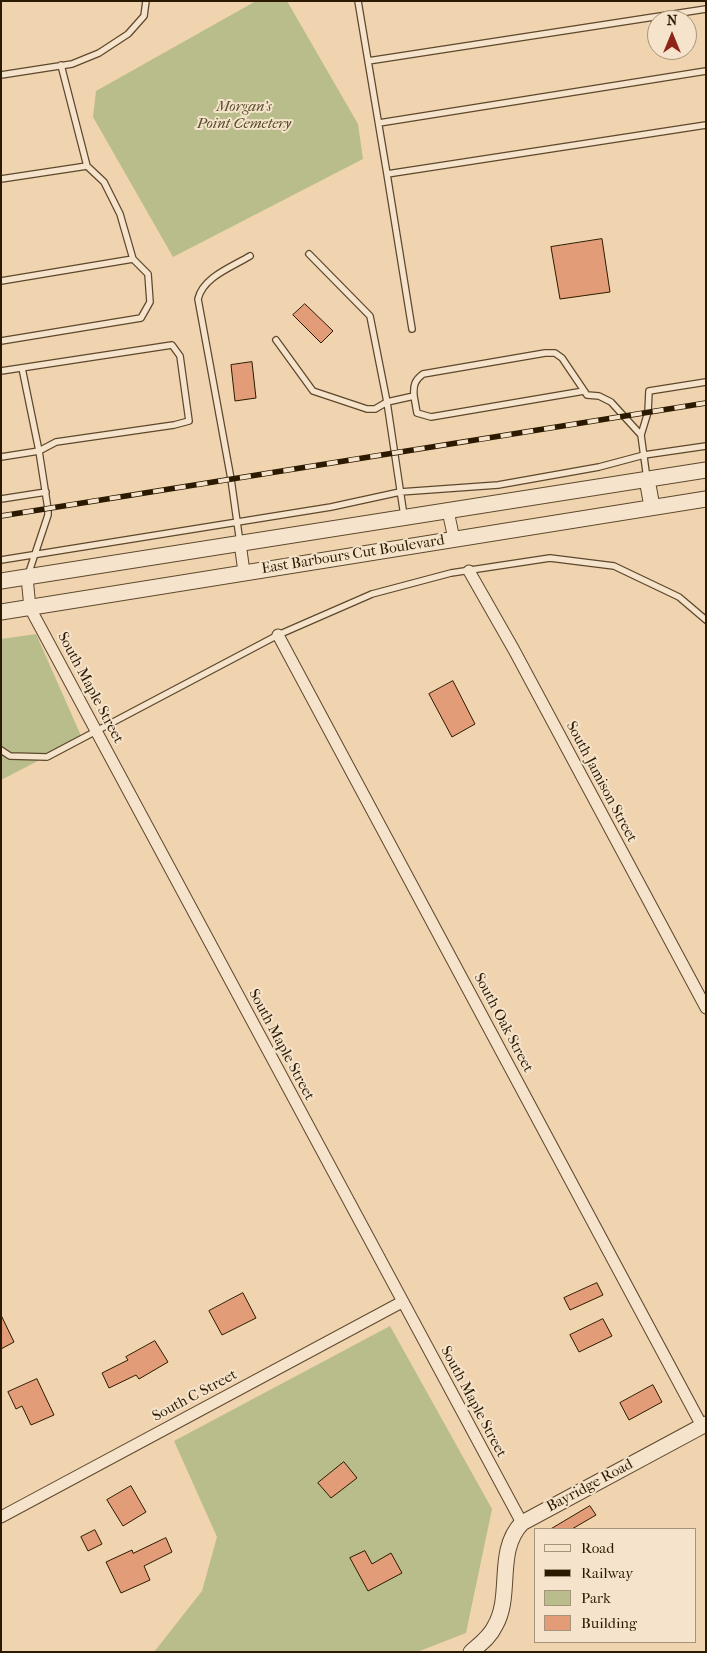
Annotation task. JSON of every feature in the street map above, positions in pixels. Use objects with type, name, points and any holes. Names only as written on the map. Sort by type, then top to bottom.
[{"type":"street","name":"East Barbours Cut Boulevard","points":[[1,581],[706,470]]},
{"type":"street","points":[[647,478],[652,507]]},
{"type":"street","name":"East Barbours Cut Boulevard","points":[[1,612],[706,499]]},
{"type":"street","points":[[448,511],[454,539]]},
{"type":"street","points":[[240,543],[244,572]]},
{"type":"street","name":"South Jamison Street","points":[[469,571],[514,650],[706,1008]]},
{"type":"street","name":"South Maple Street","points":[[27,577],[30,608],[522,1523]]},
{"type":"street","name":"South Oak Street","points":[[278,635],[704,1425]]},
{"type":"street","name":"South C Street","points":[[1,1517],[402,1302]]},
{"type":"street","name":"Bayridge Road","points":[[522,1523],[704,1425]]},
{"type":"street","points":[[471,1652],[490,1634],[498,1621],[504,1600],[510,1542],[522,1523]]},
{"type":"lane","points":[[1,75],[72,64],[99,53],[128,34],[144,16],[146,1]]},
{"type":"lane","points":[[358,1],[412,329]]},
{"type":"lane","points":[[368,61],[706,9]]},
{"type":"lane","points":[[1,341],[141,318],[150,302],[148,274],[133,259],[120,214],[104,182],[88,166],[61,66]]},
{"type":"lane","points":[[379,123],[706,71]]},
{"type":"lane","points":[[388,174],[706,125]]},
{"type":"lane","points":[[1,179],[88,166]]},
{"type":"lane","points":[[308,254],[370,316],[387,402],[404,517]]},
{"type":"lane","points":[[240,543],[231,479],[198,299],[200,290],[205,283],[250,256]]},
{"type":"lane","points":[[1,281],[133,259]]},
{"type":"lane","points":[[276,340],[313,391],[367,409],[375,409],[387,402],[414,396]]},
{"type":"lane","points":[[1,371],[172,345],[180,356],[189,421],[174,425],[56,442],[39,451],[1,457]]},
{"type":"lane","points":[[584,391],[430,417],[417,413],[414,396],[416,380],[423,374],[555,353],[562,358],[587,395],[599,396],[611,402],[641,435]]},
{"type":"lane","points":[[22,368],[39,451],[48,515],[27,577]]},
{"type":"lane","points":[[647,478],[641,435],[648,412],[649,391],[706,382]]},
{"type":"lane","points":[[1,560],[330,507],[400,492],[498,485],[599,467],[644,455],[706,446]]},
{"type":"lane","points":[[1,499],[46,492]]},
{"type":"lane","points":[[1,750],[10,756],[48,757],[278,635],[372,594],[451,573],[550,558],[614,566],[679,597],[706,620]]},
{"type":"green space","name":"Morgan's Point Cemetery","points":[[256,1],[287,1],[358,124],[363,159],[173,257],[93,117],[96,91]]},
{"type":"green space","points":[[36,634],[82,738],[1,780],[1,639]]},
{"type":"green space","points":[[390,1326],[492,1509],[466,1633],[417,1652],[154,1652],[202,1591],[217,1537],[174,1441]]},
{"type":"building","points":[[602,239],[610,292],[560,299],[551,247]]},
{"type":"building","points":[[305,304],[333,331],[321,343],[293,315]]},
{"type":"building","points":[[252,362],[256,398],[235,401],[231,365]]},
{"type":"building","points":[[453,681],[475,724],[452,737],[429,694]]},
{"type":"building","points":[[597,1283],[603,1295],[570,1310],[564,1298]]},
{"type":"building","points":[[243,1293],[256,1318],[222,1335],[209,1311]]},
{"type":"building","points":[[1,1315],[14,1342],[1,1349]]},
{"type":"building","points":[[603,1319],[612,1336],[579,1352],[570,1335]]},
{"type":"building","points":[[155,1341],[168,1362],[139,1379],[136,1375],[109,1388],[102,1373],[128,1360],[126,1357]]},
{"type":"building","points":[[37,1379],[54,1415],[31,1425],[22,1406],[16,1409],[8,1392]]},
{"type":"building","points":[[653,1385],[662,1402],[629,1420],[620,1403]]},
{"type":"building","points":[[344,1462],[357,1478],[331,1498],[318,1483]]},
{"type":"building","points":[[131,1486],[146,1512],[123,1526],[107,1500]]},
{"type":"building","points":[[590,1506],[596,1515],[574,1528],[553,1528]]},
{"type":"building","points":[[95,1530],[102,1544],[88,1551],[81,1537]]},
{"type":"building","points":[[166,1538],[172,1552],[144,1566],[150,1580],[121,1593],[106,1562],[132,1550],[133,1553]]},
{"type":"building","points":[[365,1551],[372,1564],[391,1553],[402,1573],[368,1591],[350,1558]]},
{"type":"railway","points":[[1,516],[706,403]]}]
